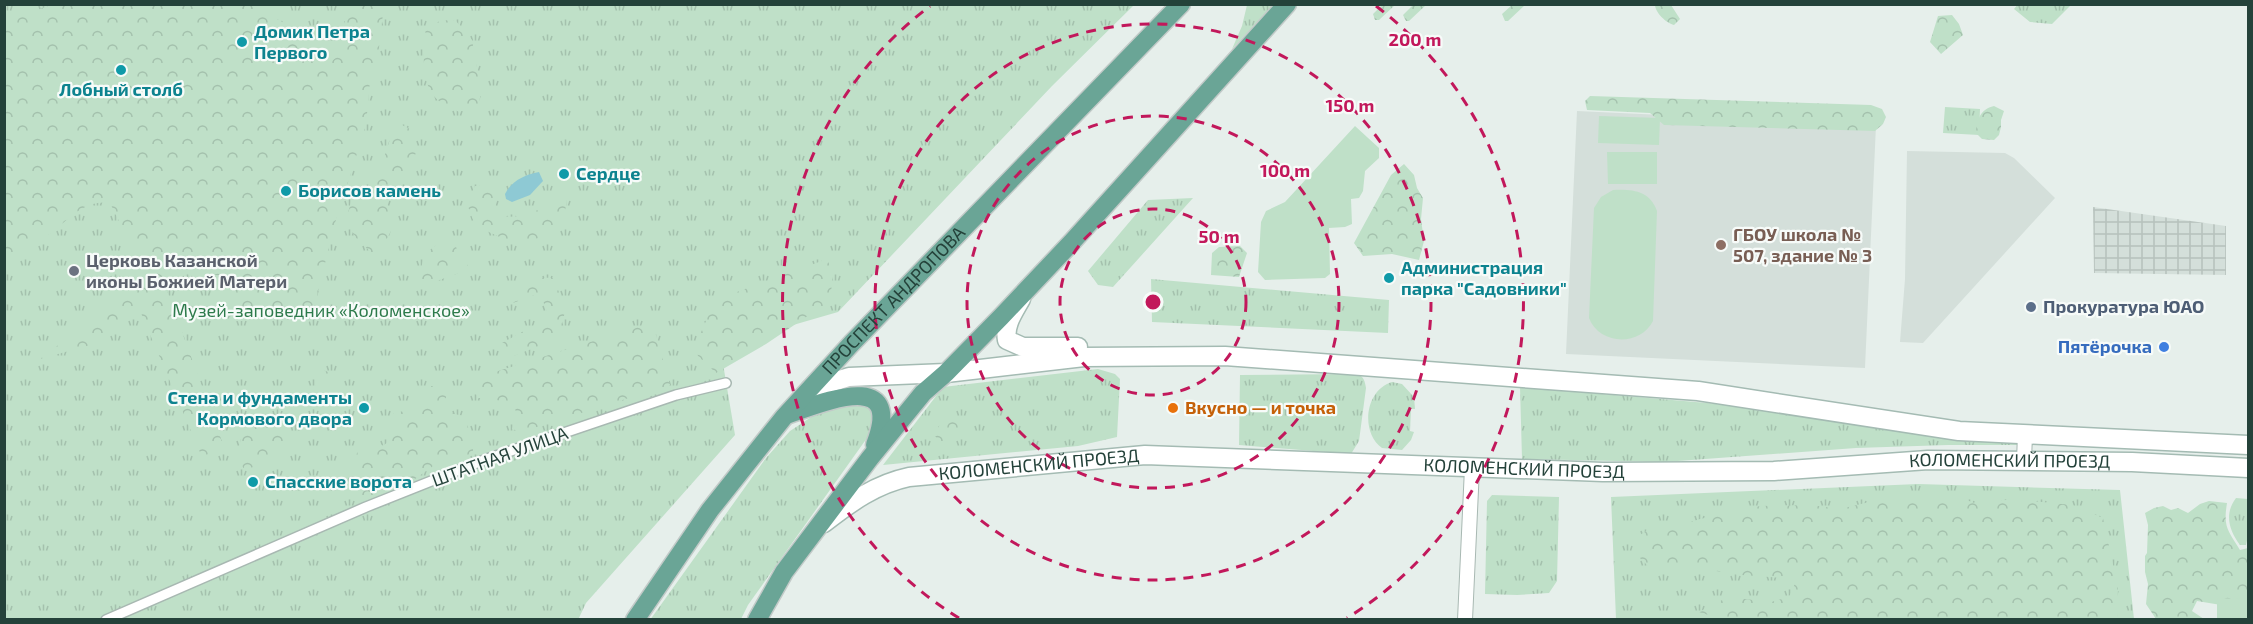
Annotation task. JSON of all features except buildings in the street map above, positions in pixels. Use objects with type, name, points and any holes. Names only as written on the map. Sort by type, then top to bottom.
[{"type":"main road","name":"ПРОСПЕКТ АНДРОПОВА","points":[[635,620],[710,510],[784,417],[931,261],[1181,4]]},
{"type":"main road","points":[[757,620],[784,573],[922,393],[946,373],[1024,293],[1287,4]]},
{"type":"main road","points":[[1024,293],[1009,323],[1006,335],[1008,340],[1023,347],[1099,348],[1110,356]]},
{"type":"main road","name":"КОЛОМЕНСКИЙ ПРОЕЗД","points":[[810,389],[849,377],[946,373],[1028,362],[1110,356],[1225,356],[1698,391],[1959,431],[2248,445]]},
{"type":"main road","points":[[784,417],[834,398],[854,395],[868,397],[880,407],[882,421],[870,458]]},
{"type":"main road","name":"КОЛОМЕНСКИЙ ПРОЕЗД","points":[[816,530],[857,498],[891,481],[909,477],[1145,455],[1603,472],[1774,471],[1928,460],[2132,462],[2248,468]]},
{"type":"street","name":"ШТАТНАЯ УЛИЦА","points":[[106,620],[366,507],[484,460],[676,395],[726,383]]},
{"type":"street","points":[[2024,461],[2025,434]]},
{"type":"street","points":[[1465,620],[1472,468]]},
{"type":"shaded area","name":"ГБОУ школа № 507, здание № 3","points":[[1577,111],[1876,125],[1865,368],[1566,354]]},
{"type":"shaded area","points":[[1907,151],[2005,153],[2014,158],[2055,198],[1923,343],[1900,342],[1905,279]]},
{"type":"shaded area","points":[[2093,207],[2226,226],[2226,275],[2094,273]]},
{"type":"green space","points":[[2018,4],[2068,4],[2070,6],[2052,24],[2030,22],[2014,9]]},
{"type":"green space","name":"Музей-заповедник «Коломенское»","points":[[4,5],[1134,5],[1052,86],[838,312],[720,346],[735,435],[586,603],[578,620],[5,619]]},
{"type":"green space","points":[[51,5],[265,5],[269,15],[295,32],[308,60],[327,65],[345,50],[345,19],[349,5],[384,5],[378,56],[370,81],[366,125],[335,223],[311,320],[299,332],[291,331],[292,326],[271,310],[246,320],[234,321],[227,318],[225,302],[233,288],[225,278],[216,275],[192,274],[172,268],[163,280],[224,447],[202,457],[138,306],[101,342],[40,359],[104,310],[142,267],[110,203],[85,207],[42,239],[5,256],[5,29],[18,17]]},
{"type":"green space","points":[[1247,5],[1273,5],[1232,49],[1242,26]]},
{"type":"green space","points":[[1382,5],[1395,5],[1379,20],[1375,20],[1373,14]]},
{"type":"green space","points":[[1413,5],[1426,5],[1409,21],[1406,21],[1403,15]]},
{"type":"green space","points":[[1512,5],[1525,5],[1508,21],[1505,21],[1502,14]]},
{"type":"green space","points":[[1655,5],[1671,5],[1680,19],[1674,25],[1671,24],[1664,20]]},
{"type":"green space","points":[[1952,15],[1963,35],[1941,54],[1930,42],[1938,16]]},
{"type":"green space","points":[[442,20],[456,21],[472,40],[481,90],[479,105],[459,112],[445,105],[432,94],[424,66],[426,28]]},
{"type":"green space","points":[[1590,96],[1871,105],[1882,109],[1886,117],[1883,124],[1875,131],[1664,125],[1650,113],[1587,110],[1585,101]]},
{"type":"green space","points":[[1994,106],[2004,111],[1999,135],[1994,140],[1982,139],[1976,133],[1978,120],[1982,112]]},
{"type":"green space","points":[[1945,107],[1980,109],[1979,135],[1943,133]]},
{"type":"green space","points":[[1599,116],[1660,118],[1659,145],[1598,143]]},
{"type":"green space","points":[[400,124],[410,129],[416,152],[411,169],[387,203],[391,231],[381,250],[372,253],[356,238],[346,220],[351,202],[379,173],[392,133]]},
{"type":"green space","points":[[1355,126],[1379,148],[1379,158],[1365,171],[1363,191],[1359,198],[1351,199],[1352,224],[1329,228],[1330,274],[1325,278],[1265,280],[1258,272],[1261,222],[1266,211],[1285,202]]},
{"type":"green space","points":[[1607,152],[1657,152],[1657,184],[1608,184]]},
{"type":"green space","points":[[1404,164],[1414,175],[1417,188],[1423,198],[1421,219],[1424,241],[1419,260],[1392,254],[1363,256],[1354,243],[1391,175]]},
{"type":"green space","points":[[487,185],[494,193],[497,215],[506,216],[532,213],[548,204],[562,192],[567,199],[563,224],[539,238],[519,242],[500,237],[475,225],[467,204],[475,186]]},
{"type":"green space","points":[[1613,190],[1627,190],[1645,195],[1657,211],[1653,321],[1647,329],[1630,339],[1610,338],[1601,334],[1589,318],[1594,208],[1601,197]]},
{"type":"green space","points":[[1193,198],[1113,287],[1098,285],[1088,271],[1148,200]]},
{"type":"green space","points":[[445,240],[454,244],[470,269],[420,287],[424,259],[431,249]]},
{"type":"green space","points":[[1240,246],[1247,253],[1239,277],[1211,275],[1212,253],[1219,247]]},
{"type":"green space","points":[[827,259],[833,274],[830,301],[766,344],[716,373],[698,356],[695,346],[706,321],[707,303]]},
{"type":"green space","points":[[533,277],[553,278],[566,309],[557,339],[508,358],[502,343],[549,317],[540,293],[507,305],[504,298],[523,282]]},
{"type":"green space","points":[[1151,279],[1389,300],[1388,333],[1152,322]]},
{"type":"green space","points":[[647,324],[654,328],[670,385],[521,432],[512,429],[516,417],[515,405],[489,398],[478,398],[470,380]]},
{"type":"green space","points":[[1098,369],[1115,374],[1120,379],[1117,437],[1078,446],[883,465],[943,387]]},
{"type":"green space","points":[[323,370],[331,373],[333,399],[327,407],[318,406],[315,391],[317,378]]},
{"type":"green space","points":[[1357,374],[1365,381],[1366,388],[1359,441],[1351,454],[1239,445],[1240,375]]},
{"type":"green space","points":[[1392,382],[1402,384],[1414,397],[1415,409],[1411,409],[1410,431],[1414,432],[1411,440],[1402,450],[1382,448],[1370,432],[1368,422],[1371,402],[1376,393],[1383,386]]},
{"type":"green space","points":[[431,386],[439,387],[446,392],[446,398],[441,406],[445,412],[464,416],[473,441],[473,451],[466,457],[443,461],[442,468],[433,466],[415,479],[400,478],[378,500],[358,502],[355,486],[343,476],[344,470],[352,465],[360,446],[375,442],[383,446],[397,434],[389,424],[393,414],[417,407]]},
{"type":"green space","points":[[1520,387],[1707,403],[2020,440],[2021,445],[1856,448],[1664,462],[1522,459]]},
{"type":"green space","points":[[849,402],[868,405],[876,423],[748,605],[741,619],[650,620],[766,458],[790,431],[822,410]]},
{"type":"green space","points":[[949,417],[960,422],[961,434],[954,441],[940,442],[935,436],[939,426]]},
{"type":"green space","points":[[263,426],[279,430],[284,439],[282,447],[275,458],[270,461],[244,469],[239,452],[243,434]]},
{"type":"green space","points":[[1918,484],[2120,490],[2134,619],[1616,619],[1611,497]]},
{"type":"green space","points":[[1492,495],[1559,497],[1557,581],[1549,593],[1485,594],[1487,501]]},
{"type":"green space","points":[[1956,496],[1977,504],[2013,499],[2072,505],[2103,518],[2118,588],[2117,619],[1721,619],[1699,612],[1728,597],[1771,602],[1789,597],[1797,579],[1742,575],[1697,568],[1651,569],[1633,551],[1640,535],[1656,524],[1675,527],[1760,506],[1811,505],[1840,509],[1890,497]]},
{"type":"green space","points":[[2236,498],[2248,499],[2246,545],[2240,545],[2229,522],[2230,510]]},
{"type":"green space","points":[[2209,501],[2227,503],[2226,524],[2230,533],[2240,550],[2248,548],[2248,605],[2221,605],[2197,601],[2192,611],[2204,619],[2156,619],[2146,604],[2148,584],[2145,556],[2148,525],[2145,513],[2163,506],[2171,510],[2178,508],[2188,513],[2200,504]]},
{"type":"green space","points":[[2217,598],[2248,599],[2248,619],[2217,619]]},
{"type":"water","points":[[539,172],[543,181],[530,195],[512,202],[506,199],[505,194],[515,182]]},
{"type":"place","name":"Домик Петра Первого","points":[[242,42]]},
{"type":"place","name":"Лобный столб","points":[[121,70]]},
{"type":"place","name":"Сердце","points":[[564,174]]},
{"type":"place","name":"Борисов камень","points":[[286,191]]},
{"type":"place","name":"ГБОУ школа № 507, здание № 3","points":[[1721,245]]},
{"type":"place","name":"Церковь Казанской иконы Божией Матери","points":[[74,271]]},
{"type":"place","name":"Администрация парка \"Садовники\"","points":[[1389,278]]},
{"type":"place","name":"Прокуратура ЮАО","points":[[2031,307]]},
{"type":"place","name":"Пятёрочка","points":[[2164,347]]},
{"type":"place","name":"Стена и фундаменты Кормового двора","points":[[364,408]]},
{"type":"place","name":"Вкусно — и точка","points":[[1173,408]]},
{"type":"place","name":"Спасские ворота","points":[[253,482]]}]
